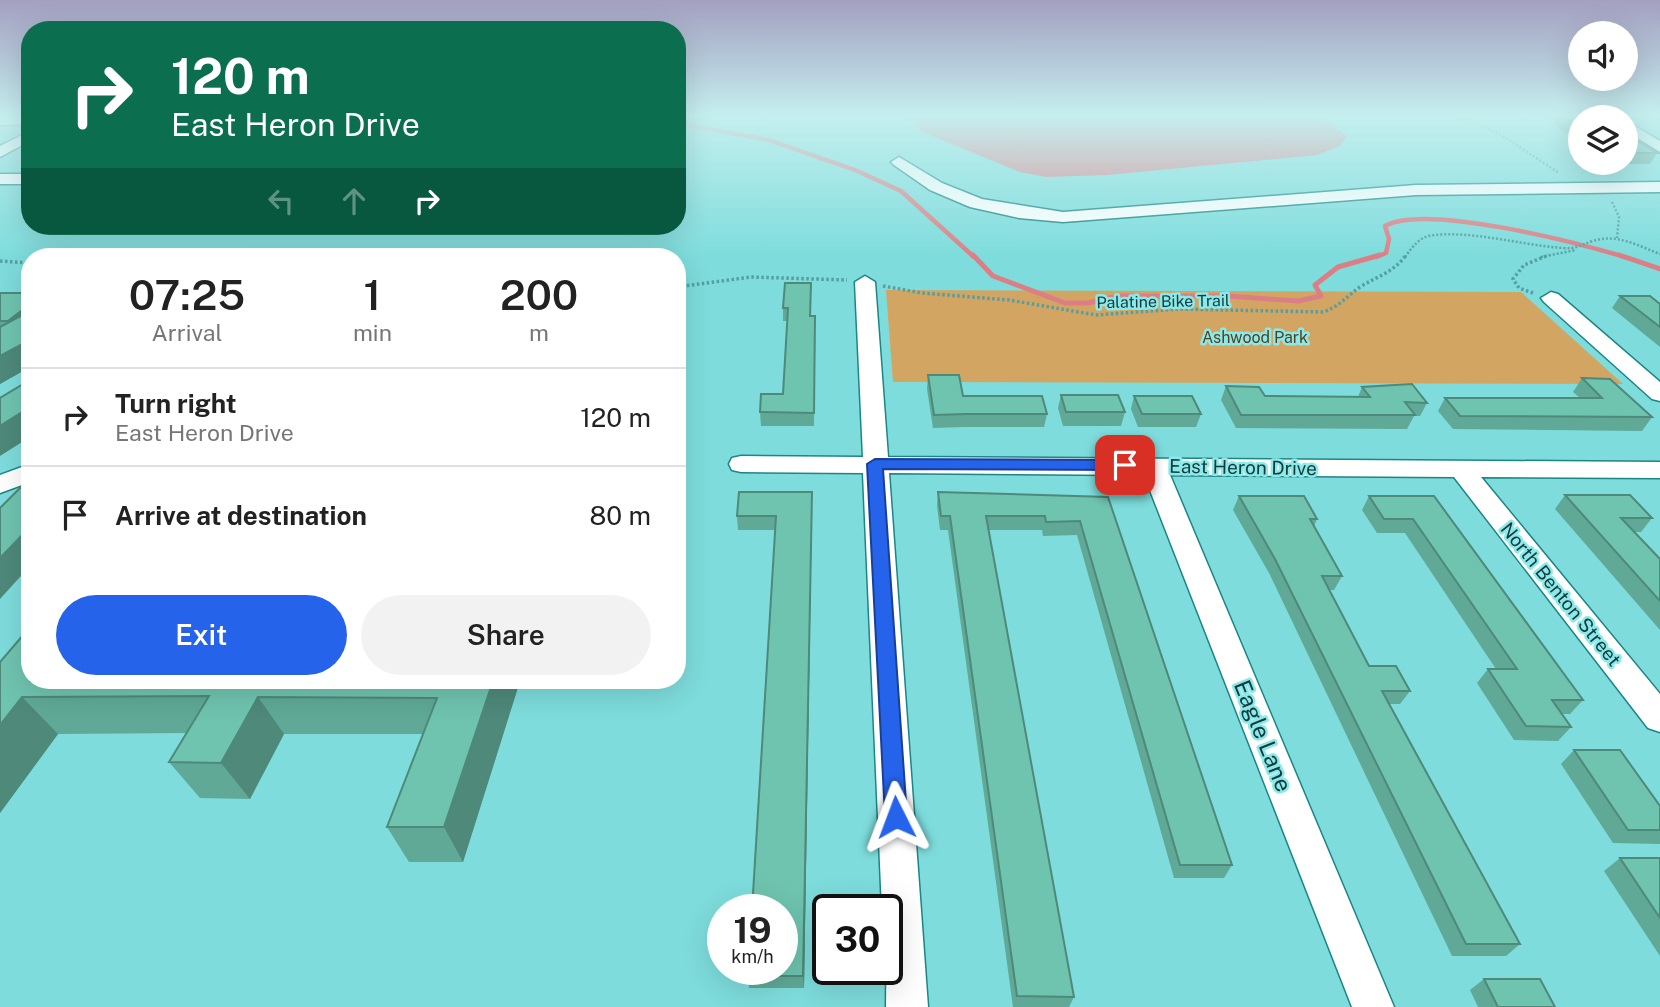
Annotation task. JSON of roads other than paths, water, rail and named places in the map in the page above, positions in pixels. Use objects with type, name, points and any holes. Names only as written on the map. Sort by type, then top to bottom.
[{"type":"street","points":[[900,163],[920,179],[963,199],[1007,212],[1063,217],[1416,190],[1660,187]]},
{"type":"street","points":[[0,179],[21,179]]},
{"type":"street","points":[[865,282],[907,1007]]},
{"type":"street","points":[[1551,298],[1660,394]]},
{"type":"street","name":"East Heron Drive","points":[[741,464],[1660,470]]},
{"type":"street","name":"Eagle Lane","points":[[1153,465],[1373,1007]]},
{"type":"street","name":"North Benton Street","points":[[1461,470],[1660,718]]},
{"type":"street","points":[[0,485],[21,476]]},
{"type":"waterway","points":[[835,163],[901,191],[974,257]]},
{"type":"waterway","points":[[1376,257],[1386,253],[1389,239],[1385,226],[1405,220],[1433,219],[1467,222],[1539,235],[1624,257]]},
{"type":"waterway","points":[[973,255],[993,276],[1065,303],[1088,303],[1117,296],[1228,296],[1298,301],[1321,296],[1315,285],[1338,267],[1380,255]]},
{"type":"waterway","points":[[1619,255],[1624,257]]},
{"type":"waterway","points":[[1624,257],[1660,269]]},
{"type":"park label","name":"Ashwood Park","points":[[1255,337]]}]
